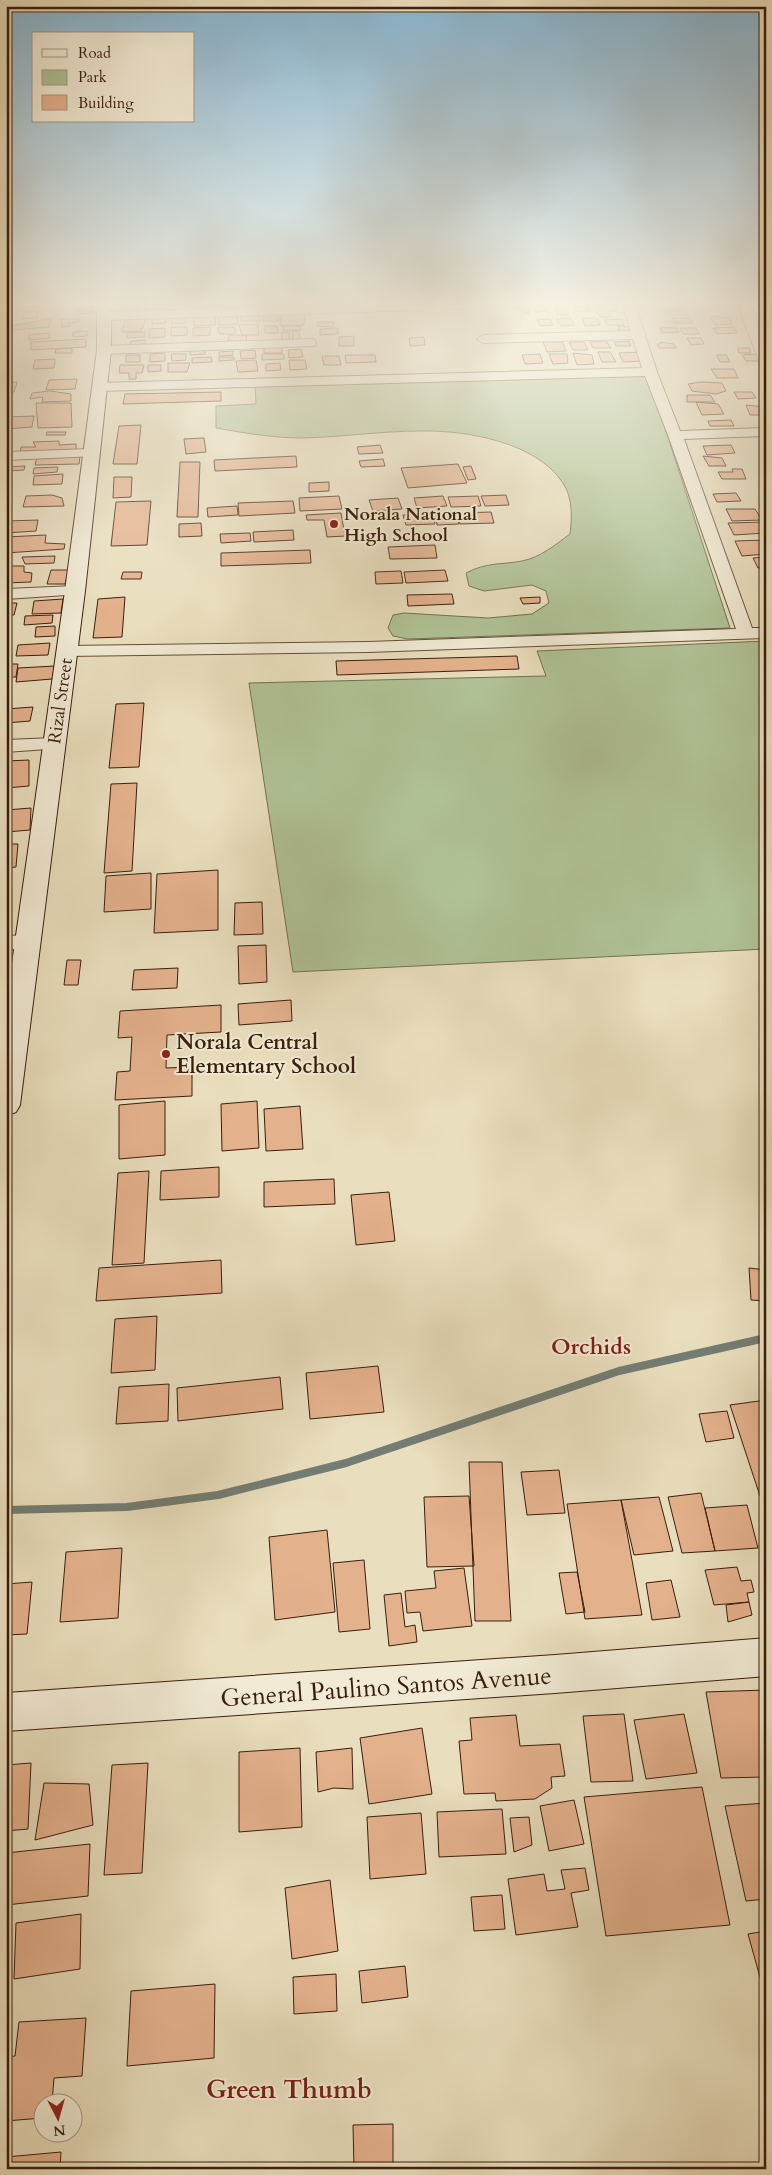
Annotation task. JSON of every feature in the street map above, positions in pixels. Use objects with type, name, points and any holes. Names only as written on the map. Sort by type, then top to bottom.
[{"type":"main road","name":"Rizal Street","points":[[6,1105],[75,591],[97,404]]},
{"type":"main road","name":"General Paulino Santos Avenue","points":[[6,1712],[545,1675],[766,1657]]},
{"type":"street","points":[[662,404],[746,634]]},
{"type":"street","points":[[675,435],[766,432]]},
{"type":"street","points":[[6,456],[90,453]]},
{"type":"street","points":[[6,594],[75,591]]},
{"type":"street","points":[[67,651],[368,647],[766,633]]},
{"type":"street","points":[[6,746],[54,744]]},
{"type":"street","points":[[6,943],[28,942]]},
{"type":"green space","points":[[256,404],[657,404],[730,628],[408,639],[393,636],[388,628],[393,615],[404,613],[488,618],[532,614],[549,603],[546,591],[532,585],[484,591],[469,586],[466,573],[487,565],[522,561],[535,557],[570,534],[570,502],[563,483],[551,469],[536,457],[499,441],[479,436],[439,431],[406,431],[292,438],[216,428],[216,406]]},
{"type":"green space","points":[[766,641],[766,949],[293,972],[249,683],[546,676],[537,651]]},
{"type":"building","points":[[36,404],[71,404],[72,427],[38,428]]},
{"type":"building","points":[[697,404],[718,404],[724,414],[702,415]]},
{"type":"building","points":[[746,405],[766,407],[766,415],[750,415]]},
{"type":"building","points":[[34,416],[32,427],[6,429],[6,417]]},
{"type":"building","points":[[731,420],[734,426],[710,426],[708,421]]},
{"type":"building","points":[[141,425],[137,464],[113,464],[119,426]]},
{"type":"building","points":[[47,432],[66,432],[65,435],[46,435]]},
{"type":"building","points":[[204,438],[206,452],[186,454],[184,439]]},
{"type":"building","points":[[59,441],[59,445],[76,444],[76,450],[20,453],[21,447],[36,447],[33,442]]},
{"type":"building","points":[[380,445],[383,453],[359,454],[357,447]]},
{"type":"building","points":[[731,445],[735,453],[707,455],[703,446]]},
{"type":"building","points":[[80,456],[79,464],[35,465],[37,457]]},
{"type":"building","points":[[296,456],[297,467],[215,471],[214,460]]},
{"type":"building","points":[[703,456],[722,458],[726,466],[709,466]]},
{"type":"building","points":[[383,459],[385,466],[361,467],[359,461]]},
{"type":"building","points":[[180,462],[200,462],[198,517],[177,517]]},
{"type":"building","points":[[458,464],[467,483],[408,488],[401,468]]},
{"type":"building","points":[[25,466],[24,470],[7,471],[8,467]]},
{"type":"building","points":[[471,466],[476,479],[468,480],[463,467]]},
{"type":"building","points":[[58,467],[57,472],[33,474],[34,468]]},
{"type":"building","points":[[732,469],[742,469],[746,479],[722,479],[718,472],[733,472]]},
{"type":"building","points":[[63,474],[62,484],[33,485],[34,476]]},
{"type":"building","points":[[114,477],[132,477],[131,497],[113,498]]},
{"type":"building","points":[[329,482],[329,491],[309,492],[309,483]]},
{"type":"building","points":[[736,493],[741,501],[717,502],[713,494]]},
{"type":"building","points":[[52,495],[62,498],[64,506],[23,507],[26,496]]},
{"type":"building","points":[[506,495],[509,505],[485,506],[481,496]]},
{"type":"building","points":[[339,496],[342,509],[300,511],[299,498]]},
{"type":"building","points":[[443,496],[447,506],[417,508],[414,498]]},
{"type":"building","points":[[478,496],[481,506],[451,507],[448,497]]},
{"type":"building","points":[[398,498],[402,509],[373,511],[369,500]]},
{"type":"building","points":[[151,501],[147,545],[111,546],[116,502]]},
{"type":"building","points":[[293,501],[295,513],[239,516],[238,503]]},
{"type":"building","points":[[237,506],[238,515],[208,517],[207,508]]},
{"type":"building","points":[[726,509],[755,509],[762,520],[732,521]]},
{"type":"building","points":[[491,512],[494,523],[460,524],[457,513]]},
{"type":"building","points":[[341,513],[345,536],[327,537],[324,520],[307,520],[306,515]]},
{"type":"building","points":[[433,514],[435,524],[406,525],[403,515]]},
{"type":"building","points":[[435,514],[457,514],[459,524],[437,525]]},
{"type":"building","points":[[38,520],[36,531],[6,533],[6,521]]},
{"type":"building","points":[[766,522],[766,533],[734,535],[728,523]]},
{"type":"building","points":[[201,523],[202,536],[179,537],[179,524]]},
{"type":"building","points":[[293,530],[294,540],[254,542],[253,532]]},
{"type":"building","points":[[250,533],[251,541],[221,543],[220,534]]},
{"type":"building","points":[[46,535],[45,543],[65,544],[64,549],[6,553],[6,537]]},
{"type":"building","points":[[766,540],[766,554],[742,556],[735,541]]},
{"type":"building","points":[[435,545],[437,558],[390,559],[388,547]]},
{"type":"building","points":[[310,550],[311,563],[221,566],[221,553]]},
{"type":"building","points":[[55,556],[54,563],[25,564],[22,557]]},
{"type":"building","points":[[766,557],[766,567],[758,568],[753,558]]},
{"type":"building","points":[[6,566],[24,566],[24,572],[32,573],[31,582],[6,583]]},
{"type":"building","points":[[51,570],[69,570],[65,584],[47,584]]},
{"type":"building","points":[[445,570],[448,581],[406,583],[404,572]]},
{"type":"building","points":[[401,571],[403,583],[376,584],[375,572]]},
{"type":"building","points":[[123,572],[142,572],[141,579],[121,579]]},
{"type":"building","points":[[452,594],[454,604],[408,606],[407,595]]},
{"type":"building","points":[[125,597],[122,637],[93,638],[98,599]]},
{"type":"building","points":[[540,597],[540,603],[523,604],[520,598]]},
{"type":"building","points":[[63,599],[61,613],[32,614],[34,601]]},
{"type":"building","points":[[6,603],[17,603],[14,615],[6,615]]},
{"type":"building","points":[[53,615],[52,623],[24,625],[25,616]]},
{"type":"building","points":[[55,626],[55,636],[35,637],[36,627]]},
{"type":"building","points":[[50,643],[48,655],[16,656],[18,645]]},
{"type":"building","points":[[517,656],[519,669],[337,675],[336,661]]},
{"type":"building","points":[[6,664],[18,664],[16,677],[6,677]]},
{"type":"building","points":[[55,666],[52,679],[16,682],[18,668]]},
{"type":"building","points":[[144,703],[139,767],[109,768],[116,704]]},
{"type":"building","points":[[33,707],[30,721],[6,723],[6,709]]},
{"type":"building","points":[[29,760],[29,786],[6,788],[6,761]]},
{"type":"building","points":[[137,783],[132,871],[104,873],[111,784]]},
{"type":"building","points":[[31,808],[30,830],[6,832],[6,810]]},
{"type":"building","points":[[6,844],[18,844],[16,867],[6,868]]},
{"type":"building","points":[[218,870],[218,930],[154,933],[157,874]]},
{"type":"building","points":[[151,873],[151,909],[104,912],[106,876]]},
{"type":"building","points":[[6,900],[10,900],[9,929],[6,929]]},
{"type":"building","points":[[262,902],[263,934],[234,935],[235,903]]},
{"type":"building","points":[[266,945],[267,982],[239,984],[238,946]]},
{"type":"building","points":[[13,954],[9,991],[6,991],[6,955]]},
{"type":"building","points":[[67,960],[81,960],[78,985],[64,985]]},
{"type":"building","points":[[178,968],[177,988],[132,990],[134,970]]},
{"type":"building","points":[[291,1000],[292,1021],[239,1025],[238,1004]]},
{"type":"building","points":[[221,1005],[221,1032],[167,1035],[166,1068],[192,1067],[192,1096],[115,1100],[117,1072],[130,1071],[132,1037],[118,1038],[120,1011]]},
{"type":"building","points":[[165,1101],[165,1155],[119,1159],[119,1105]]},
{"type":"building","points":[[257,1101],[259,1148],[222,1151],[221,1104]]},
{"type":"building","points":[[300,1106],[303,1149],[266,1151],[264,1109]]},
{"type":"building","points":[[219,1167],[219,1197],[160,1200],[161,1171]]},
{"type":"building","points":[[149,1171],[144,1263],[112,1265],[118,1173]]},
{"type":"building","points":[[334,1179],[335,1204],[264,1207],[264,1182]]},
{"type":"building","points":[[389,1192],[395,1241],[356,1245],[351,1195]]},
{"type":"building","points":[[221,1260],[222,1293],[96,1301],[99,1268]]},
{"type":"building","points":[[749,1268],[766,1270],[766,1301],[751,1300]]},
{"type":"building","points":[[157,1316],[155,1370],[111,1373],[115,1319]]},
{"type":"building","points":[[378,1366],[384,1412],[310,1419],[306,1373]]},
{"type":"building","points":[[280,1377],[283,1409],[178,1421],[177,1388]]},
{"type":"building","points":[[169,1384],[168,1421],[116,1424],[119,1387]]},
{"type":"building","points":[[766,1400],[766,1495],[760,1496],[730,1405]]},
{"type":"building","points":[[727,1411],[734,1438],[706,1442],[699,1414]]},
{"type":"building","points":[[469,1462],[502,1462],[511,1621],[475,1621]]},
{"type":"building","points":[[559,1470],[565,1513],[527,1515],[521,1472]]},
{"type":"building","points":[[701,1493],[715,1551],[682,1553],[668,1497]]},
{"type":"building","points":[[469,1496],[474,1566],[427,1567],[424,1497]]},
{"type":"building","points":[[659,1497],[673,1551],[634,1555],[621,1500]]},
{"type":"building","points":[[621,1500],[642,1615],[585,1619],[567,1504]]},
{"type":"building","points":[[747,1505],[758,1548],[715,1551],[705,1508]]},
{"type":"building","points":[[327,1530],[335,1612],[275,1620],[269,1537]]},
{"type":"building","points":[[122,1548],[118,1618],[60,1622],[66,1552]]},
{"type":"building","points":[[364,1560],[370,1629],[339,1632],[333,1563]]},
{"type":"building","points":[[737,1567],[741,1581],[751,1580],[754,1592],[747,1593],[749,1602],[714,1605],[705,1570]]},
{"type":"building","points":[[464,1568],[472,1626],[423,1631],[420,1612],[407,1613],[405,1591],[436,1588],[434,1571]]},
{"type":"building","points":[[577,1572],[585,1612],[566,1614],[559,1573]]},
{"type":"building","points":[[671,1580],[680,1617],[652,1620],[646,1583]]},
{"type":"building","points":[[32,1582],[27,1634],[6,1635],[6,1584]]},
{"type":"building","points":[[401,1593],[405,1627],[415,1625],[417,1642],[389,1646],[384,1595]]},
{"type":"building","points":[[749,1602],[752,1615],[728,1622],[726,1605]]},
{"type":"building","points":[[766,1690],[766,1777],[721,1778],[706,1692]]},
{"type":"building","points":[[624,1714],[633,1781],[591,1782],[583,1716]]},
{"type":"building","points":[[684,1714],[697,1773],[646,1779],[634,1720]]},
{"type":"building","points":[[516,1715],[520,1746],[560,1744],[565,1776],[551,1777],[552,1788],[535,1799],[496,1801],[495,1793],[464,1794],[459,1741],[472,1740],[470,1718]]},
{"type":"building","points":[[422,1728],[432,1794],[369,1804],[360,1738]]},
{"type":"building","points":[[300,1748],[302,1827],[239,1832],[239,1752]]},
{"type":"building","points":[[352,1748],[353,1789],[334,1788],[318,1792],[316,1752]]},
{"type":"building","points":[[31,1763],[28,1829],[6,1831],[6,1765]]},
{"type":"building","points":[[148,1763],[142,1873],[104,1875],[112,1765]]},
{"type":"building","points":[[44,1783],[89,1784],[93,1825],[35,1840]]},
{"type":"building","points":[[702,1787],[730,1925],[606,1936],[584,1797]]},
{"type":"building","points":[[574,1800],[584,1844],[549,1851],[540,1806]]},
{"type":"building","points":[[766,1803],[766,1899],[746,1901],[725,1806]]},
{"type":"building","points":[[502,1809],[506,1854],[439,1857],[437,1812]]},
{"type":"building","points":[[421,1813],[426,1874],[370,1879],[367,1817]]},
{"type":"building","points":[[529,1817],[532,1845],[514,1852],[510,1818]]},
{"type":"building","points":[[90,1844],[88,1896],[6,1905],[6,1853]]},
{"type":"building","points":[[585,1868],[589,1890],[571,1893],[578,1927],[516,1935],[508,1879],[544,1874],[547,1891],[565,1889],[561,1870]]},
{"type":"building","points":[[330,1880],[338,1951],[292,1959],[285,1888]]},
{"type":"building","points":[[502,1895],[505,1929],[474,1931],[471,1897]]},
{"type":"building","points":[[81,1914],[80,1969],[14,1979],[16,1923]]},
{"type":"building","points":[[766,1931],[766,1999],[748,1934]]},
{"type":"building","points":[[405,1966],[408,1997],[362,2003],[359,1971]]},
{"type":"building","points":[[336,1974],[337,2011],[294,2014],[293,1977]]},
{"type":"building","points":[[215,1984],[214,2058],[127,2066],[131,1991]]},
{"type":"building","points":[[86,2018],[82,2076],[54,2078],[53,2092],[32,2092],[32,2119],[6,2121],[6,2057],[15,2056],[19,2022]]},
{"type":"building","points":[[393,2124],[393,2169],[354,2169],[353,2125]]},
{"type":"building","points":[[61,2152],[60,2169],[6,2169],[6,2157]]},
{"type":"waterway","points":[[6,1510],[127,1507],[218,1495],[346,1463],[619,1371],[766,1338]]},
{"type":"place","name":"Norala National High School","points":[[334,524]]},
{"type":"place","name":"Norala Central Elementary School","points":[[166,1054]]},
{"type":"district","name":"Orchids","points":[[591,1346]]},
{"type":"district","name":"Green Thumb","points":[[289,2089]]}]
